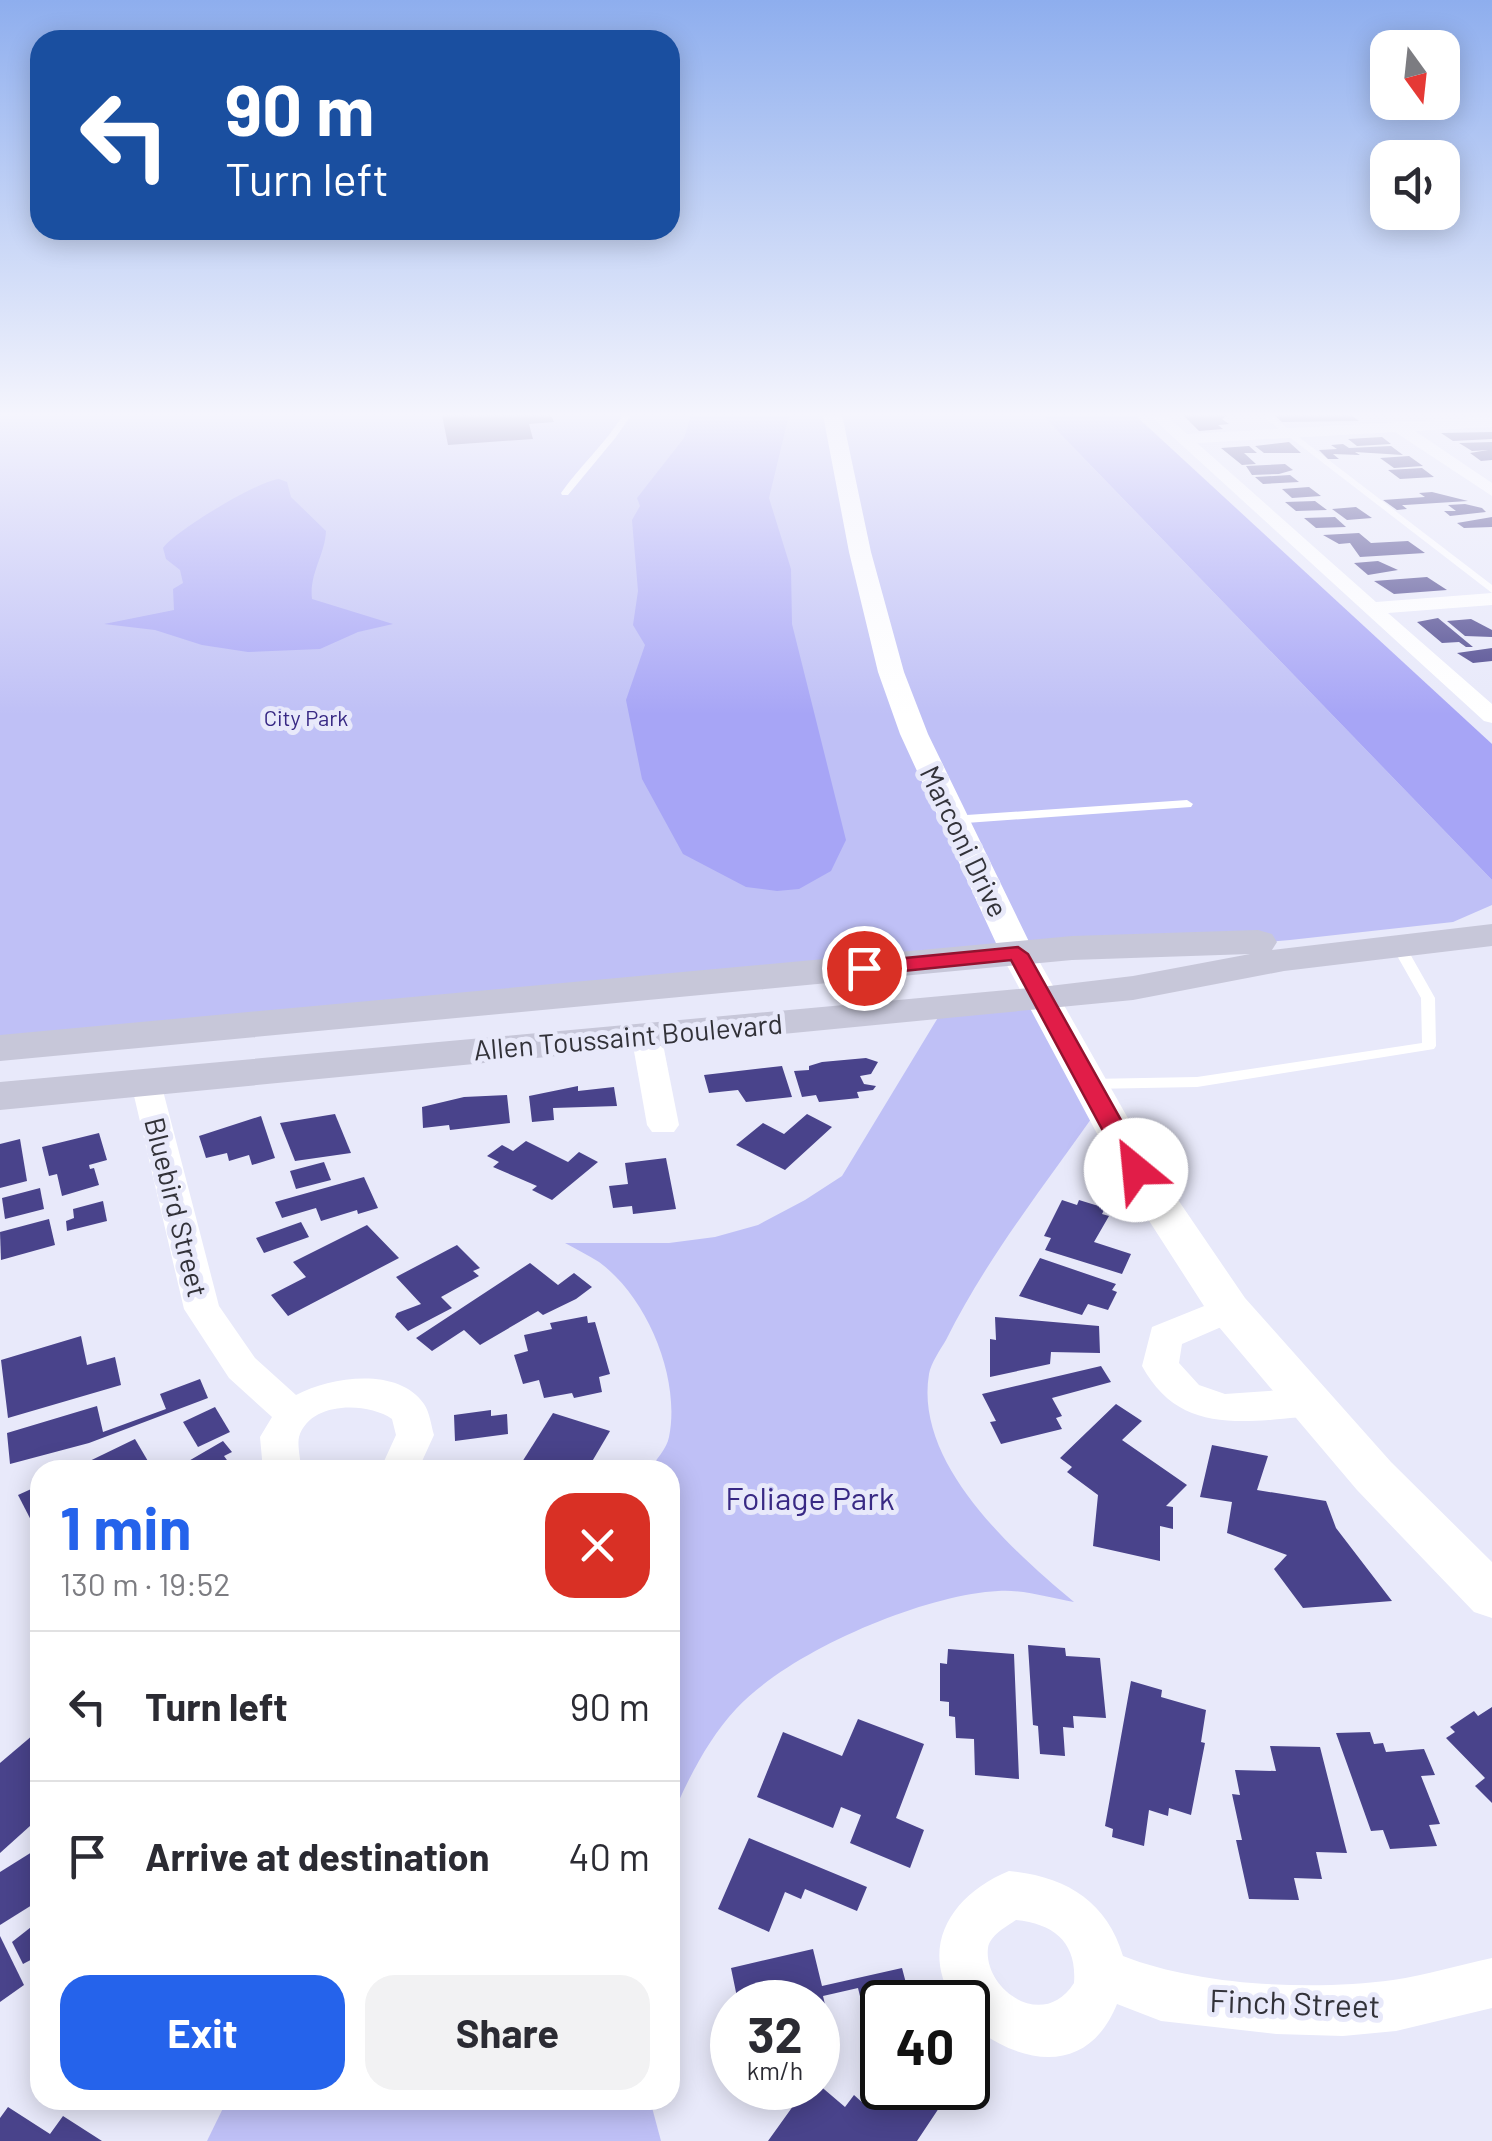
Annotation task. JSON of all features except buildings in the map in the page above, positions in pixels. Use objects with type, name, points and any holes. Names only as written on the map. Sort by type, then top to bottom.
[{"type":"main road","name":"Allen Toussaint Boulevard","points":[[0,1048],[1018,954],[1290,940],[1492,917]]},
{"type":"main road","name":"Allen Toussaint Boulevard","points":[[0,1096],[1042,999],[1133,988],[1284,958],[1492,935]]},
{"type":"main road","points":[[798,975],[814,1018]]},
{"type":"street","name":"Marconi Drive","points":[[852,515],[891,672],[952,820],[1018,954],[1136,1170],[1229,1310],[1374,1476],[1492,1596]]},
{"type":"street","points":[[1267,515],[1492,716]]},
{"type":"street","points":[[1371,608],[1492,599]]},
{"type":"street","points":[[646,1034],[663,1124]]},
{"type":"street","name":"Bluebird Street","points":[[146,1082],[202,1309],[242,1368],[295,1416]]},
{"type":"street","points":[[1229,1310],[1165,1336],[1160,1366],[1186,1394],[1224,1410],[1310,1402]]},
{"type":"street","points":[[279,1460],[279,1440],[295,1416],[321,1398],[343,1391],[386,1394],[402,1404],[412,1418],[416,1435],[406,1460]]},
{"type":"street","name":"Finch Street","points":[[1100,1972],[1161,1996],[1276,2008],[1344,2010],[1396,2005],[1492,1984]]},
{"type":"lane","points":[[1394,515],[1492,590]]},
{"type":"lane","points":[[952,820],[1187,804]]},
{"type":"lane","points":[[1089,1084],[1197,1082],[1430,1046],[1428,998],[1398,946]]},
{"type":"green space","name":"City Park","points":[[0,515],[1139,515],[1492,880],[1492,905],[1453,922],[1290,940],[0,1048]]},
{"type":"green space","name":"Foliage Park","points":[[1041,999],[1101,1105],[980,1279],[929,1374],[928,1408],[952,1472],[997,1531],[1074,1602],[1017,1591],[967,1595],[932,1603],[858,1630],[788,1667],[736,1709],[698,1762],[680,1799],[680,1460],[656,1460],[669,1437],[670,1390],[665,1365],[632,1296],[599,1262],[565,1243],[669,1243],[715,1237],[758,1225],[805,1200],[842,1176],[945,1006]]},
{"type":"green space","points":[[222,2110],[653,2110],[661,2141],[207,2141]]},
{"type":"shaded area","points":[[207,515],[309,515],[326,531],[312,599],[393,624],[358,632],[320,649],[248,652],[202,645],[155,630],[104,624],[174,610],[173,589],[183,583],[180,570],[166,559],[163,548]]},
{"type":"shaded area","points":[[635,515],[774,515],[791,569],[792,624],[846,840],[831,871],[799,889],[746,887],[683,854],[642,779],[626,700],[645,645],[633,625],[638,591],[632,520]]},
{"type":"shaded area","points":[[1139,515],[1243,515],[1492,744],[1492,880]]},
{"type":"route","points":[[864,968],[1018,954],[1136,1170]]}]
